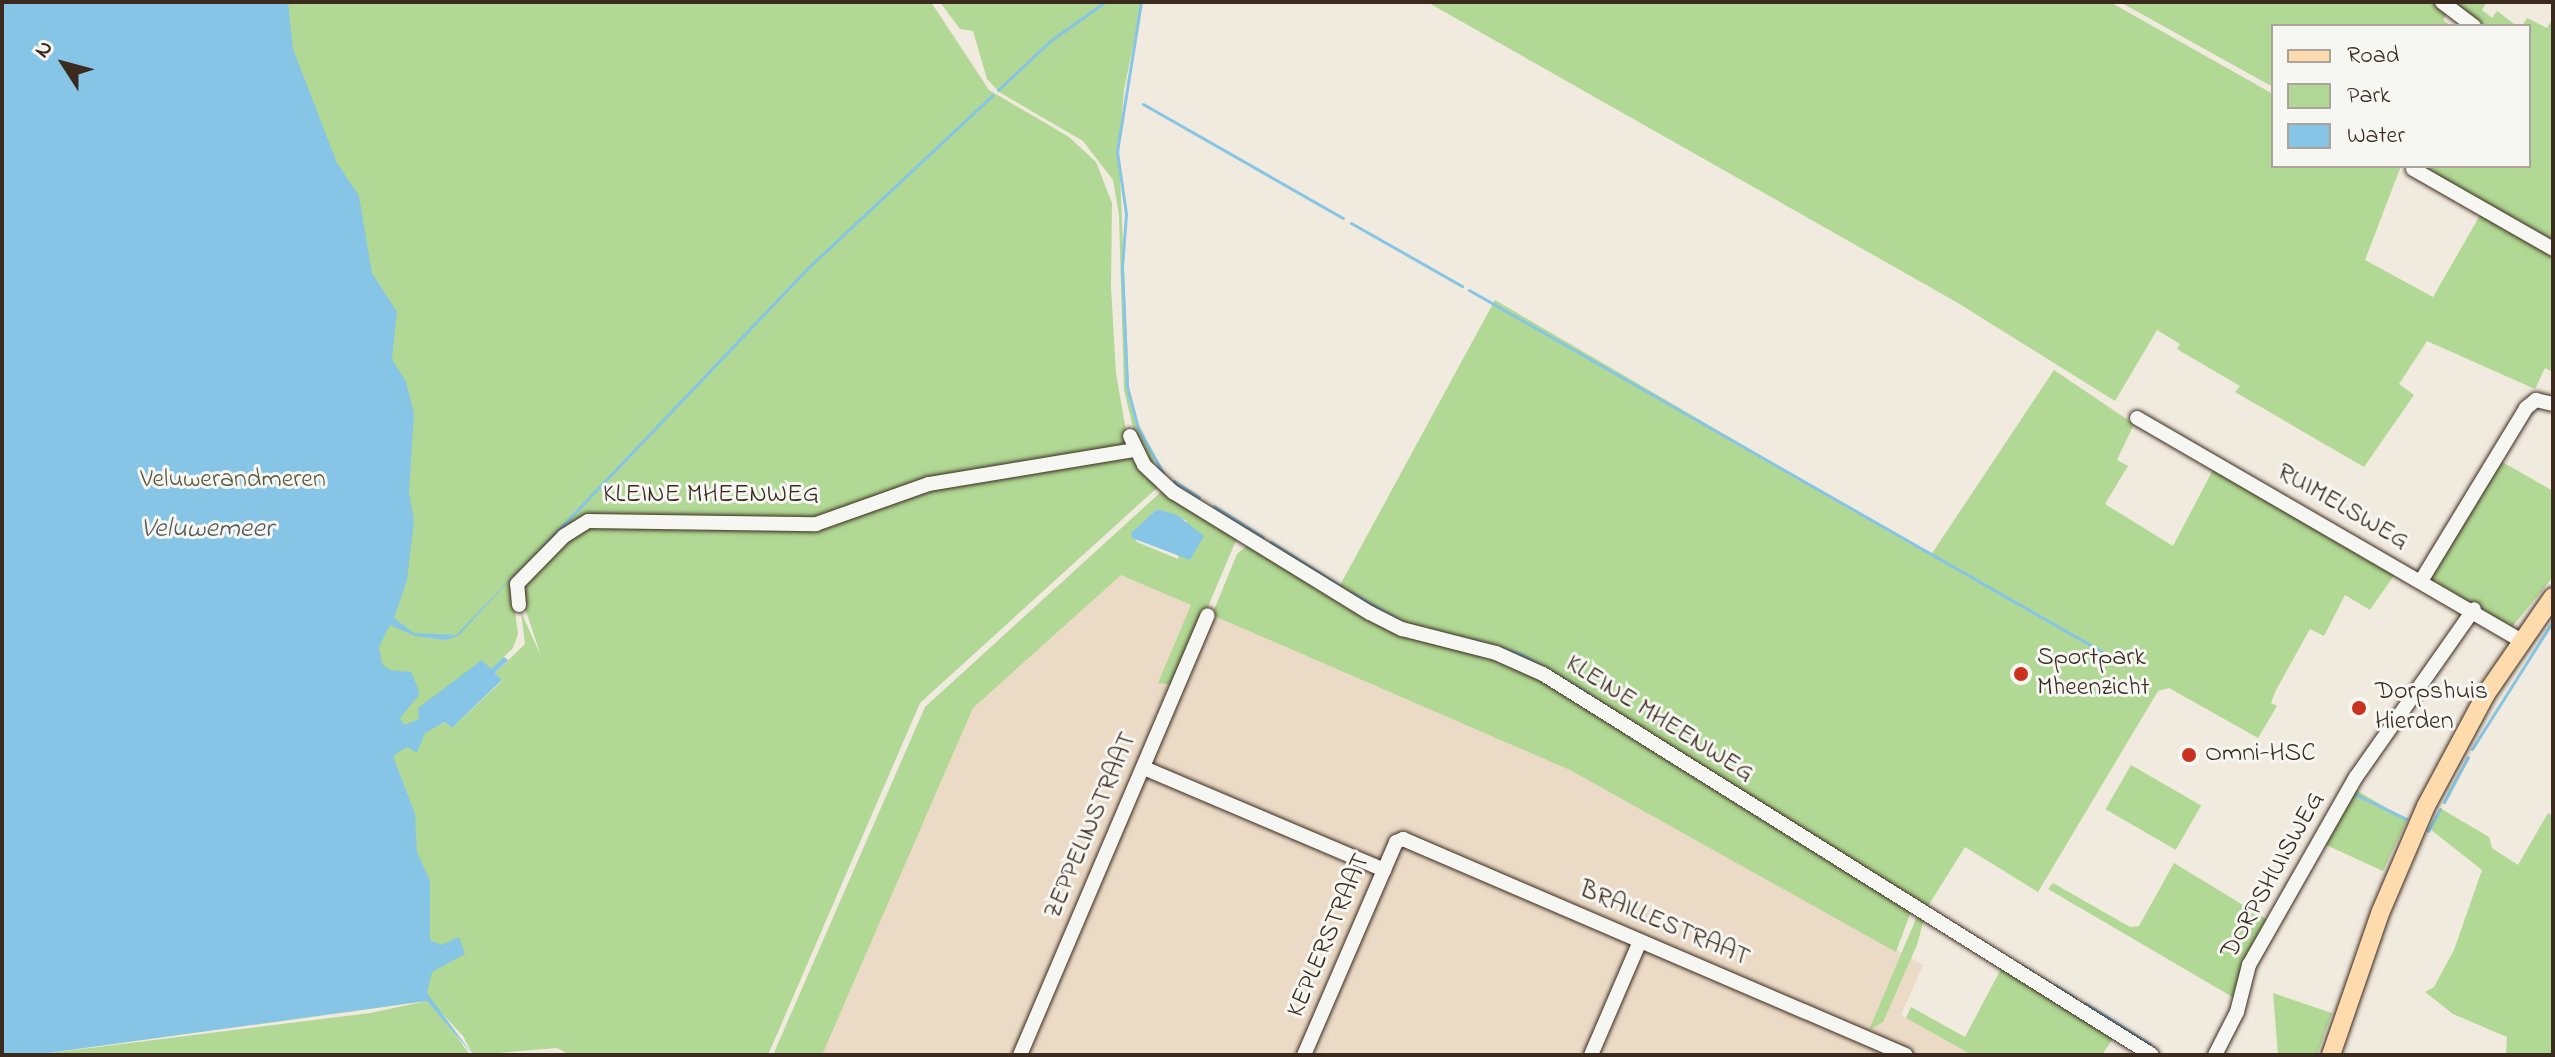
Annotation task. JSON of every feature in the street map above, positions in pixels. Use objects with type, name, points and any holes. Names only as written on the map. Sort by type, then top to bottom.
[{"type":"main road","points":[[2331,1055],[2406,848],[2453,752],[2553,597]]},
{"type":"street","points":[[2442,2],[2471,24]]},
{"type":"street","points":[[2413,169],[2553,249]]},
{"type":"street","points":[[2421,581],[2526,408],[2536,400],[2553,404]]},
{"type":"street","name":"RUIMELSWEG","points":[[2137,418],[2474,609],[2522,641]]},
{"type":"street","name":"KLEINE MHEENWEG","points":[[519,605],[517,584],[564,536],[588,521],[816,524],[929,484],[1132,443],[1173,492],[1370,613],[1402,629],[1496,653],[1543,674],[2152,1055]]},
{"type":"street","name":"DORPSHUISWEG","points":[[2215,1055],[2237,1012],[2249,965],[2356,777],[2474,609]]},
{"type":"street","name":"ZEPPELINSTRAAT","points":[[1020,1055],[1208,615]]},
{"type":"street","points":[[1144,768],[1384,870]]},
{"type":"street","name":"KEPLERSTRAAT","points":[[1304,1055],[1396,842],[1403,839]]},
{"type":"street","name":"BRAILLESTRAAT","points":[[1403,839],[1906,1055]]},
{"type":"street","points":[[1591,1055],[1640,941]]},
{"type":"shaded area","points":[[1119,566],[1573,763],[1923,965],[1901,1015],[1972,1055],[818,1055],[973,704]]},
{"type":"green space","name":"Veluwerandmeren","points":[[2,2],[931,2],[989,90],[1069,137],[1096,162],[1112,203],[1111,287],[1116,373],[1126,431],[1123,447],[924,482],[806,522],[584,519],[512,587],[518,634],[513,648],[491,670],[482,661],[431,699],[436,727],[445,722],[452,728],[502,681],[495,673],[525,644],[521,612],[541,656],[518,587],[573,532],[589,523],[805,529],[929,486],[1115,455],[1128,457],[1159,486],[920,703],[768,1055],[570,1055],[557,1048],[473,1055],[463,1036],[435,1006],[470,1055],[2,1055]]},
{"type":"green space","points":[[940,2],[1142,2],[1124,90],[1119,151],[1129,387],[1139,425],[1153,453],[1155,471],[1138,448],[1124,390],[1119,215],[1113,180],[1083,141],[999,92],[987,79],[973,31],[960,29]]},
{"type":"green space","points":[[1427,2],[2110,2],[2271,93],[2271,168],[2400,168],[2365,260],[2433,297],[2482,212],[2553,252],[2553,372],[2545,368],[2535,389],[2427,341],[2399,384],[2414,395],[2364,467],[2235,392],[2240,386],[2177,349],[2180,344],[2157,330],[2115,401],[1958,303]]},
{"type":"green space","points":[[2120,2],[2438,2],[2450,10],[2443,20],[2448,24],[2271,24],[2271,86]]},
{"type":"green space","points":[[2446,2],[2487,2],[2482,10],[2492,18],[2497,11],[2514,24],[2474,24]]},
{"type":"green space","points":[[2527,18],[2547,28],[2553,18],[2553,245],[2417,168],[2531,168],[2531,24],[2523,24]]},
{"type":"green space","points":[[1495,300],[1931,555],[2054,370],[2134,424],[2117,460],[2128,466],[2105,504],[2173,546],[2214,468],[2397,571],[2370,610],[2345,595],[2324,636],[2310,629],[2276,690],[2271,703],[2277,706],[2258,738],[2169,688],[2158,691],[2038,892],[1965,847],[1928,906],[1545,670],[1403,626],[1338,589]]},
{"type":"green space","points":[[2499,460],[2553,491],[2553,577],[2512,627],[2427,577]]},
{"type":"green space","points":[[1162,491],[1237,538],[1175,685],[1158,683],[1191,605],[1121,575],[973,708],[822,1055],[773,1055],[925,707]],"holes":[[[1157,509],[1187,521],[1178,559],[1137,542],[1131,533]]]},
{"type":"green space","points":[[1249,544],[1387,627],[1520,667],[1911,911],[1896,952],[1570,770],[1212,615],[1237,554]]},
{"type":"green space","points":[[2131,765],[2201,805],[2176,850],[2106,809]]},
{"type":"green space","points":[[2356,790],[2407,820],[2383,871],[2324,844]]},
{"type":"green space","points":[[2440,808],[2489,837],[2492,848],[2518,865],[2548,813],[2553,816],[2553,1055],[2506,1053],[2507,1037],[2453,1014],[2425,992],[2434,987],[2454,950],[2482,870],[2430,829]]},
{"type":"green space","points":[[2174,863],[2271,922],[2236,999],[2048,889],[2053,883],[2130,927],[2139,926]]},
{"type":"green space","points":[[1918,914],[1924,919],[1917,945],[1883,1022],[1869,1030]]},
{"type":"green space","points":[[2002,967],[2114,1037],[2102,1055],[1972,1055],[1906,1018],[1911,1007],[1965,1037]]},
{"type":"green space","points":[[2273,993],[2332,1013],[2317,1055],[2278,1055]]},
{"type":"water","name":"Veluwemeer","points":[[2,2],[288,2],[293,49],[337,163],[359,196],[372,273],[397,312],[392,359],[406,382],[414,413],[409,492],[414,521],[407,580],[394,618],[414,633],[456,635],[538,550],[458,636],[446,640],[415,636],[390,625],[379,647],[382,664],[390,670],[411,672],[418,688],[419,695],[400,718],[404,725],[419,719],[418,708],[482,660],[491,669],[504,657],[508,660],[495,673],[502,680],[452,728],[445,722],[425,733],[417,753],[407,747],[393,756],[415,814],[417,852],[430,881],[430,940],[442,945],[459,937],[465,954],[432,972],[427,993],[473,1055],[427,1001],[34,1055],[2,1055]]},
{"type":"water","points":[[1157,509],[1177,515],[1204,536],[1190,560],[1132,538],[1131,533]]},
{"type":"pier","points":[[427,1001],[370,1013],[34,1055],[370,1009]]},
{"type":"waterway","points":[[998,90],[1050,41],[1105,2]]},
{"type":"waterway","points":[[1141,2],[1117,152],[1126,214],[1122,267],[1127,387],[1138,428],[1163,473]]},
{"type":"waterway","points":[[544,545],[810,266],[993,95]]},
{"type":"waterway","points":[[1143,104],[1343,218]]},
{"type":"waterway","points":[[1351,223],[1462,286]]},
{"type":"waterway","points":[[1469,290],[2113,658]]},
{"type":"waterway","points":[[1174,481],[1199,497]]},
{"type":"waterway","points":[[1214,506],[1263,537]]},
{"type":"waterway","points":[[1271,542],[1340,586]]},
{"type":"waterway","points":[[1351,592],[1396,618]]},
{"type":"waterway","points":[[2472,749],[2553,621]]},
{"type":"waterway","points":[[1473,640],[1521,654],[1589,694]]},
{"type":"waterway","points":[[2444,802],[2468,757]]},
{"type":"waterway","points":[[2353,793],[2406,819]]},
{"type":"waterway","points":[[2428,831],[2440,809]]},
{"type":"waterway","points":[[2022,966],[2033,972]]},
{"type":"waterway","points":[[2042,978],[2048,982]]},
{"type":"waterway","points":[[2055,985],[2075,998]]},
{"type":"waterway","points":[[2085,1003],[2150,1044]]},
{"type":"place","name":"Sportpark Mheenzicht","points":[[2021,674]]},
{"type":"place","name":"Dorpshuis Hierden","points":[[2359,708]]},
{"type":"place","name":"Omni-HSC","points":[[2189,755]]}]
